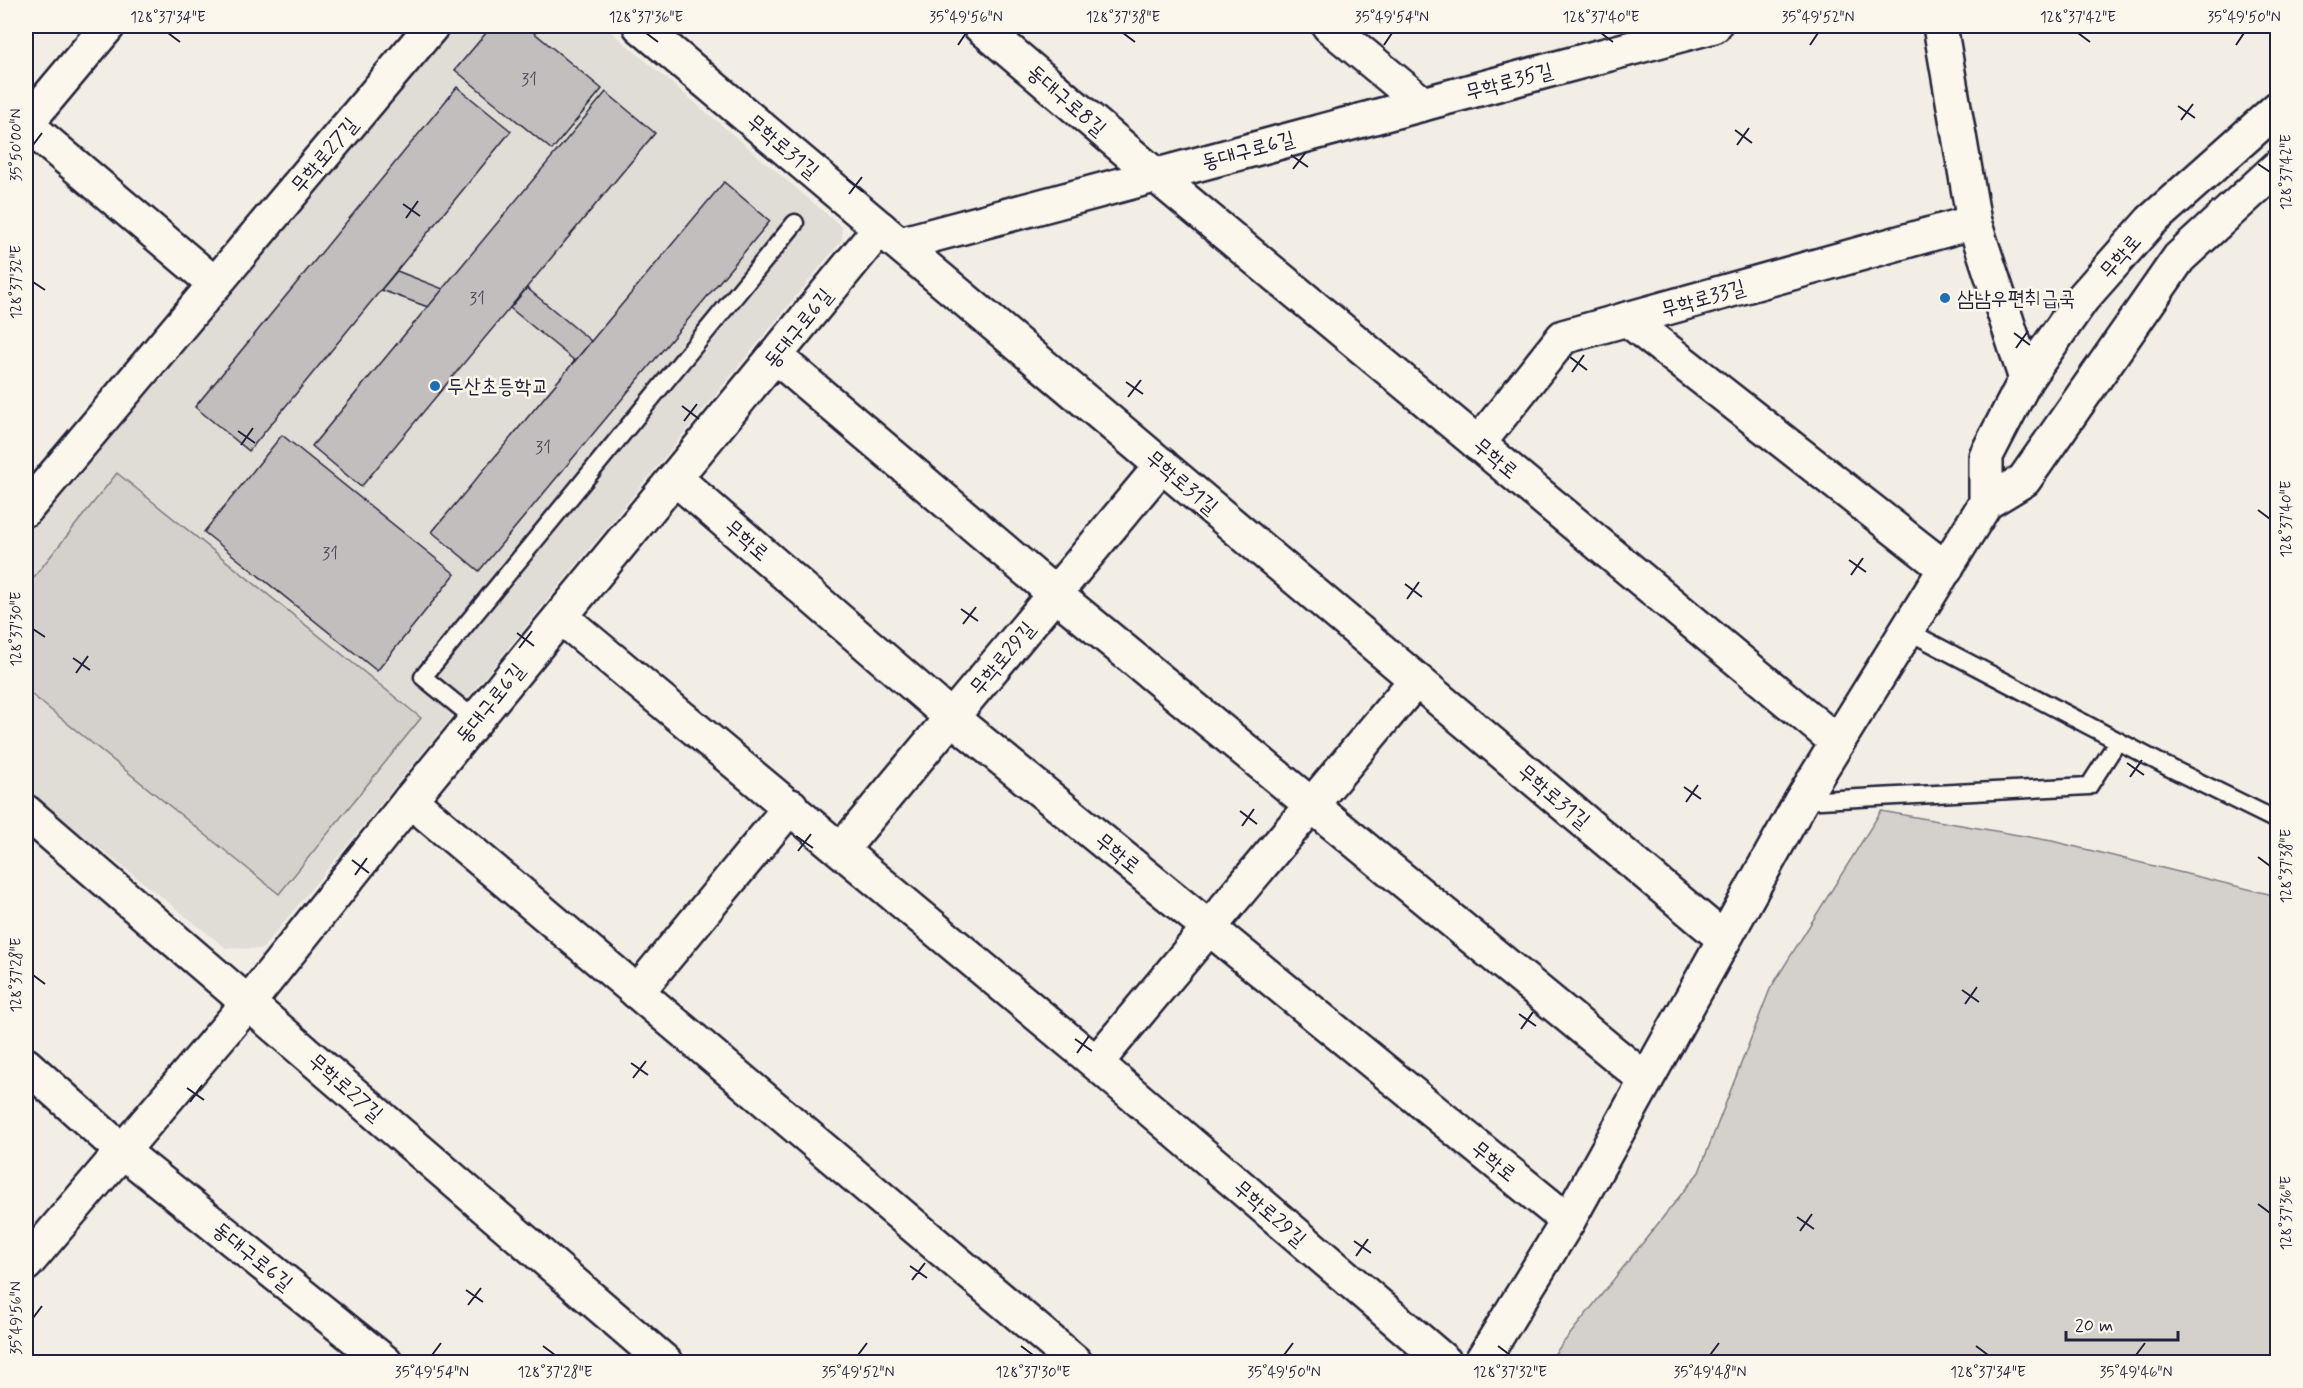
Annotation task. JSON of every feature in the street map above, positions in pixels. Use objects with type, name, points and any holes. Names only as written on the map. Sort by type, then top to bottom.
[{"type":"street","points":[[108,26],[26,124],[215,284]]},
{"type":"street","name":"무학로27길","points":[[26,508],[432,26]]},
{"type":"street","name":"무학로31길","points":[[640,26],[1724,939]]},
{"type":"street","name":"동대구로8길","points":[[980,26],[1154,174]]},
{"type":"street","points":[[1329,26],[1423,104]]},
{"type":"street","name":"무학로35길","points":[[1423,104],[1714,26]]},
{"type":"street","points":[[1940,26],[1974,222],[2026,379]]},
{"type":"street","name":"동대구로6길","points":[[26,1264],[249,1002],[410,800],[775,356],[890,236],[1154,174],[1423,104]]},
{"type":"street","name":"무학로","points":[[1986,503],[1986,456],[2026,379],[2082,299],[2151,221],[2277,108]]},
{"type":"street","points":[[1481,1362],[1568,1221],[1801,801],[1986,503],[2024,480],[2179,258],[2277,167]]},
{"type":"street","name":"무학로","points":[[1154,174],[1837,742]]},
{"type":"street","name":"무학로33길","points":[[1478,444],[1563,337],[1974,222]]},
{"type":"street","points":[[1627,319],[1946,569]]},
{"type":"street","points":[[775,356],[1055,594],[1646,1080]]},
{"type":"street","name":"무학로29길","points":[[841,850],[1162,465]]},
{"type":"street","name":"무학로","points":[[675,478],[952,718],[1568,1221]]},
{"type":"street","name":"무학로29길","points":[[561,617],[1096,1063],[1445,1362]]},
{"type":"street","points":[[1096,1063],[1416,680]]},
{"type":"street","points":[[410,800],[1075,1362]]},
{"type":"street","points":[[637,992],[791,807]]},
{"type":"street","name":"무학로27길","points":[[26,812],[665,1362]]},
{"type":"street","name":"동대구로6길","points":[[26,1065],[121,1150],[385,1362]]},
{"type":"lane","points":[[476,720],[423,677],[795,223]]},
{"type":"lane","points":[[1908,631],[2118,741],[2277,820]]},
{"type":"lane","points":[[1801,801],[2089,786],[2118,741]]},
{"type":"shaded area","name":"두산초등학교","points":[[448,26],[604,26],[842,227],[842,240],[262,949],[226,948],[26,790],[26,531]]},
{"type":"shaded area","points":[[117,473],[421,718],[279,894],[26,690],[26,587]]},
{"type":"shaded area","points":[[1881,811],[2052,841],[2277,896],[2277,1362],[1548,1362],[1699,1172],[1770,989]]},
{"type":"building","points":[[492,26],[526,26],[602,89],[552,150],[455,70]]},
{"type":"building","points":[[457,87],[511,131],[249,451],[195,407]]},
{"type":"building","points":[[606,92],[655,133],[361,487],[312,446]]},
{"type":"building","points":[[724,182],[770,221],[479,571],[432,532]]},
{"type":"building","points":[[397,271],[443,289],[428,307],[381,290]]},
{"type":"building","points":[[527,288],[591,341],[575,361],[510,308]]},
{"type":"building","points":[[282,435],[455,574],[377,671],[204,532]]},
{"type":"place","name":"삼남우편취급국","points":[[1945,298]]},
{"type":"place","name":"두산초등학교","points":[[435,386]]}]
